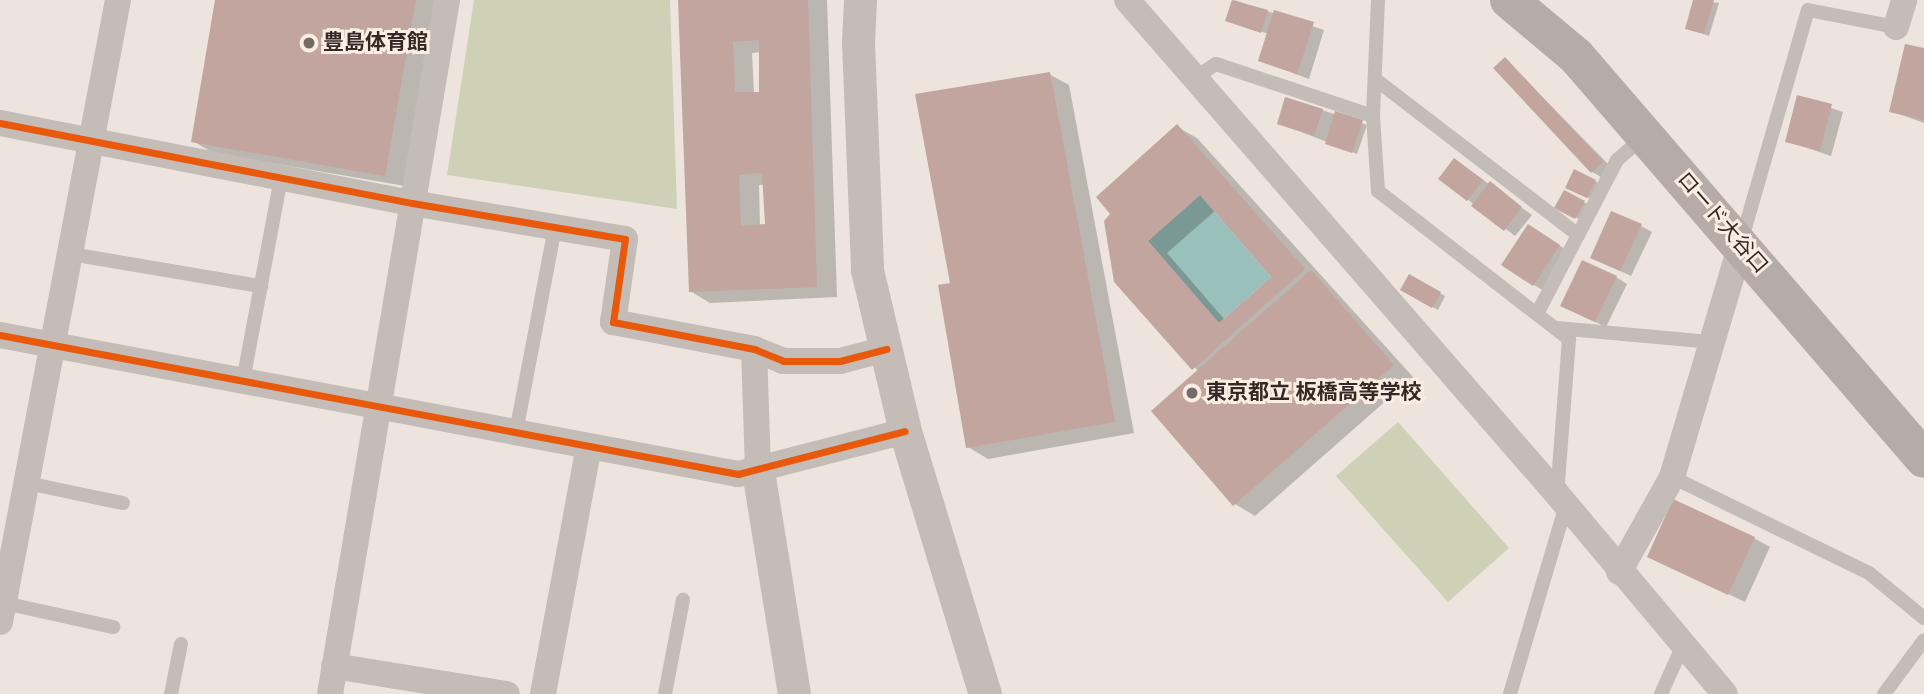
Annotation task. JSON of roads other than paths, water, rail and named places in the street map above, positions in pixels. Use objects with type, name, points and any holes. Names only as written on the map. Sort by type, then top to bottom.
[{"type":"main road","name":"ロード大谷口","points":[[1509,0],[1576,56],[1924,459]]},
{"type":"street","points":[[2,612],[118,0]]},
{"type":"street","points":[[330,694],[447,0]]},
{"type":"street","points":[[860,0],[858,42],[867,270],[905,431],[985,694]]},
{"type":"street","points":[[1127,0],[1562,499],[1619,572],[1725,694]]},
{"type":"street","points":[[1896,27],[1904,0]]},
{"type":"street","points":[[0,124],[412,203],[625,239],[612,322],[754,349],[783,361],[828,361],[886,349]]},
{"type":"street","points":[[1619,572],[1672,477],[1741,244]]},
{"type":"street","points":[[0,335],[738,474],[905,431]]},
{"type":"street","points":[[754,349],[758,471],[794,694]]},
{"type":"street","points":[[543,694],[589,446]]},
{"type":"street","points":[[334,666],[507,694]]},
{"type":"lane","points":[[1378,0],[1373,116],[1378,191],[1538,312],[1569,339],[1562,499],[1510,694]]},
{"type":"lane","points":[[1741,244],[1808,10],[1896,27]]},
{"type":"lane","points":[[1195,78],[1216,64],[1373,116]]},
{"type":"lane","points":[[1375,79],[1578,235]]},
{"type":"lane","points":[[1538,312],[1616,160],[1646,135]]},
{"type":"lane","points":[[243,381],[281,178]]},
{"type":"lane","points":[[516,432],[555,227]]},
{"type":"lane","points":[[71,254],[261,286]]},
{"type":"lane","points":[[1557,328],[1712,342]]},
{"type":"lane","points":[[1672,477],[1869,573],[1924,618]]},
{"type":"lane","points":[[27,483],[123,503]]},
{"type":"lane","points":[[665,694],[683,600]]},
{"type":"lane","points":[[2,612],[113,627]]},
{"type":"lane","points":[[1884,694],[1924,640]]},
{"type":"lane","points":[[171,694],[181,644]]},
{"type":"lane","points":[[1661,694],[1683,645]]},
{"type":"water","points":[[1200,195],[1271,277],[1219,323],[1148,241]]},
{"type":"place","name":"豊島体育館","points":[[309,43]]},
{"type":"place","name":"東京都立 板橋高等学校","points":[[1192,393]]}]
